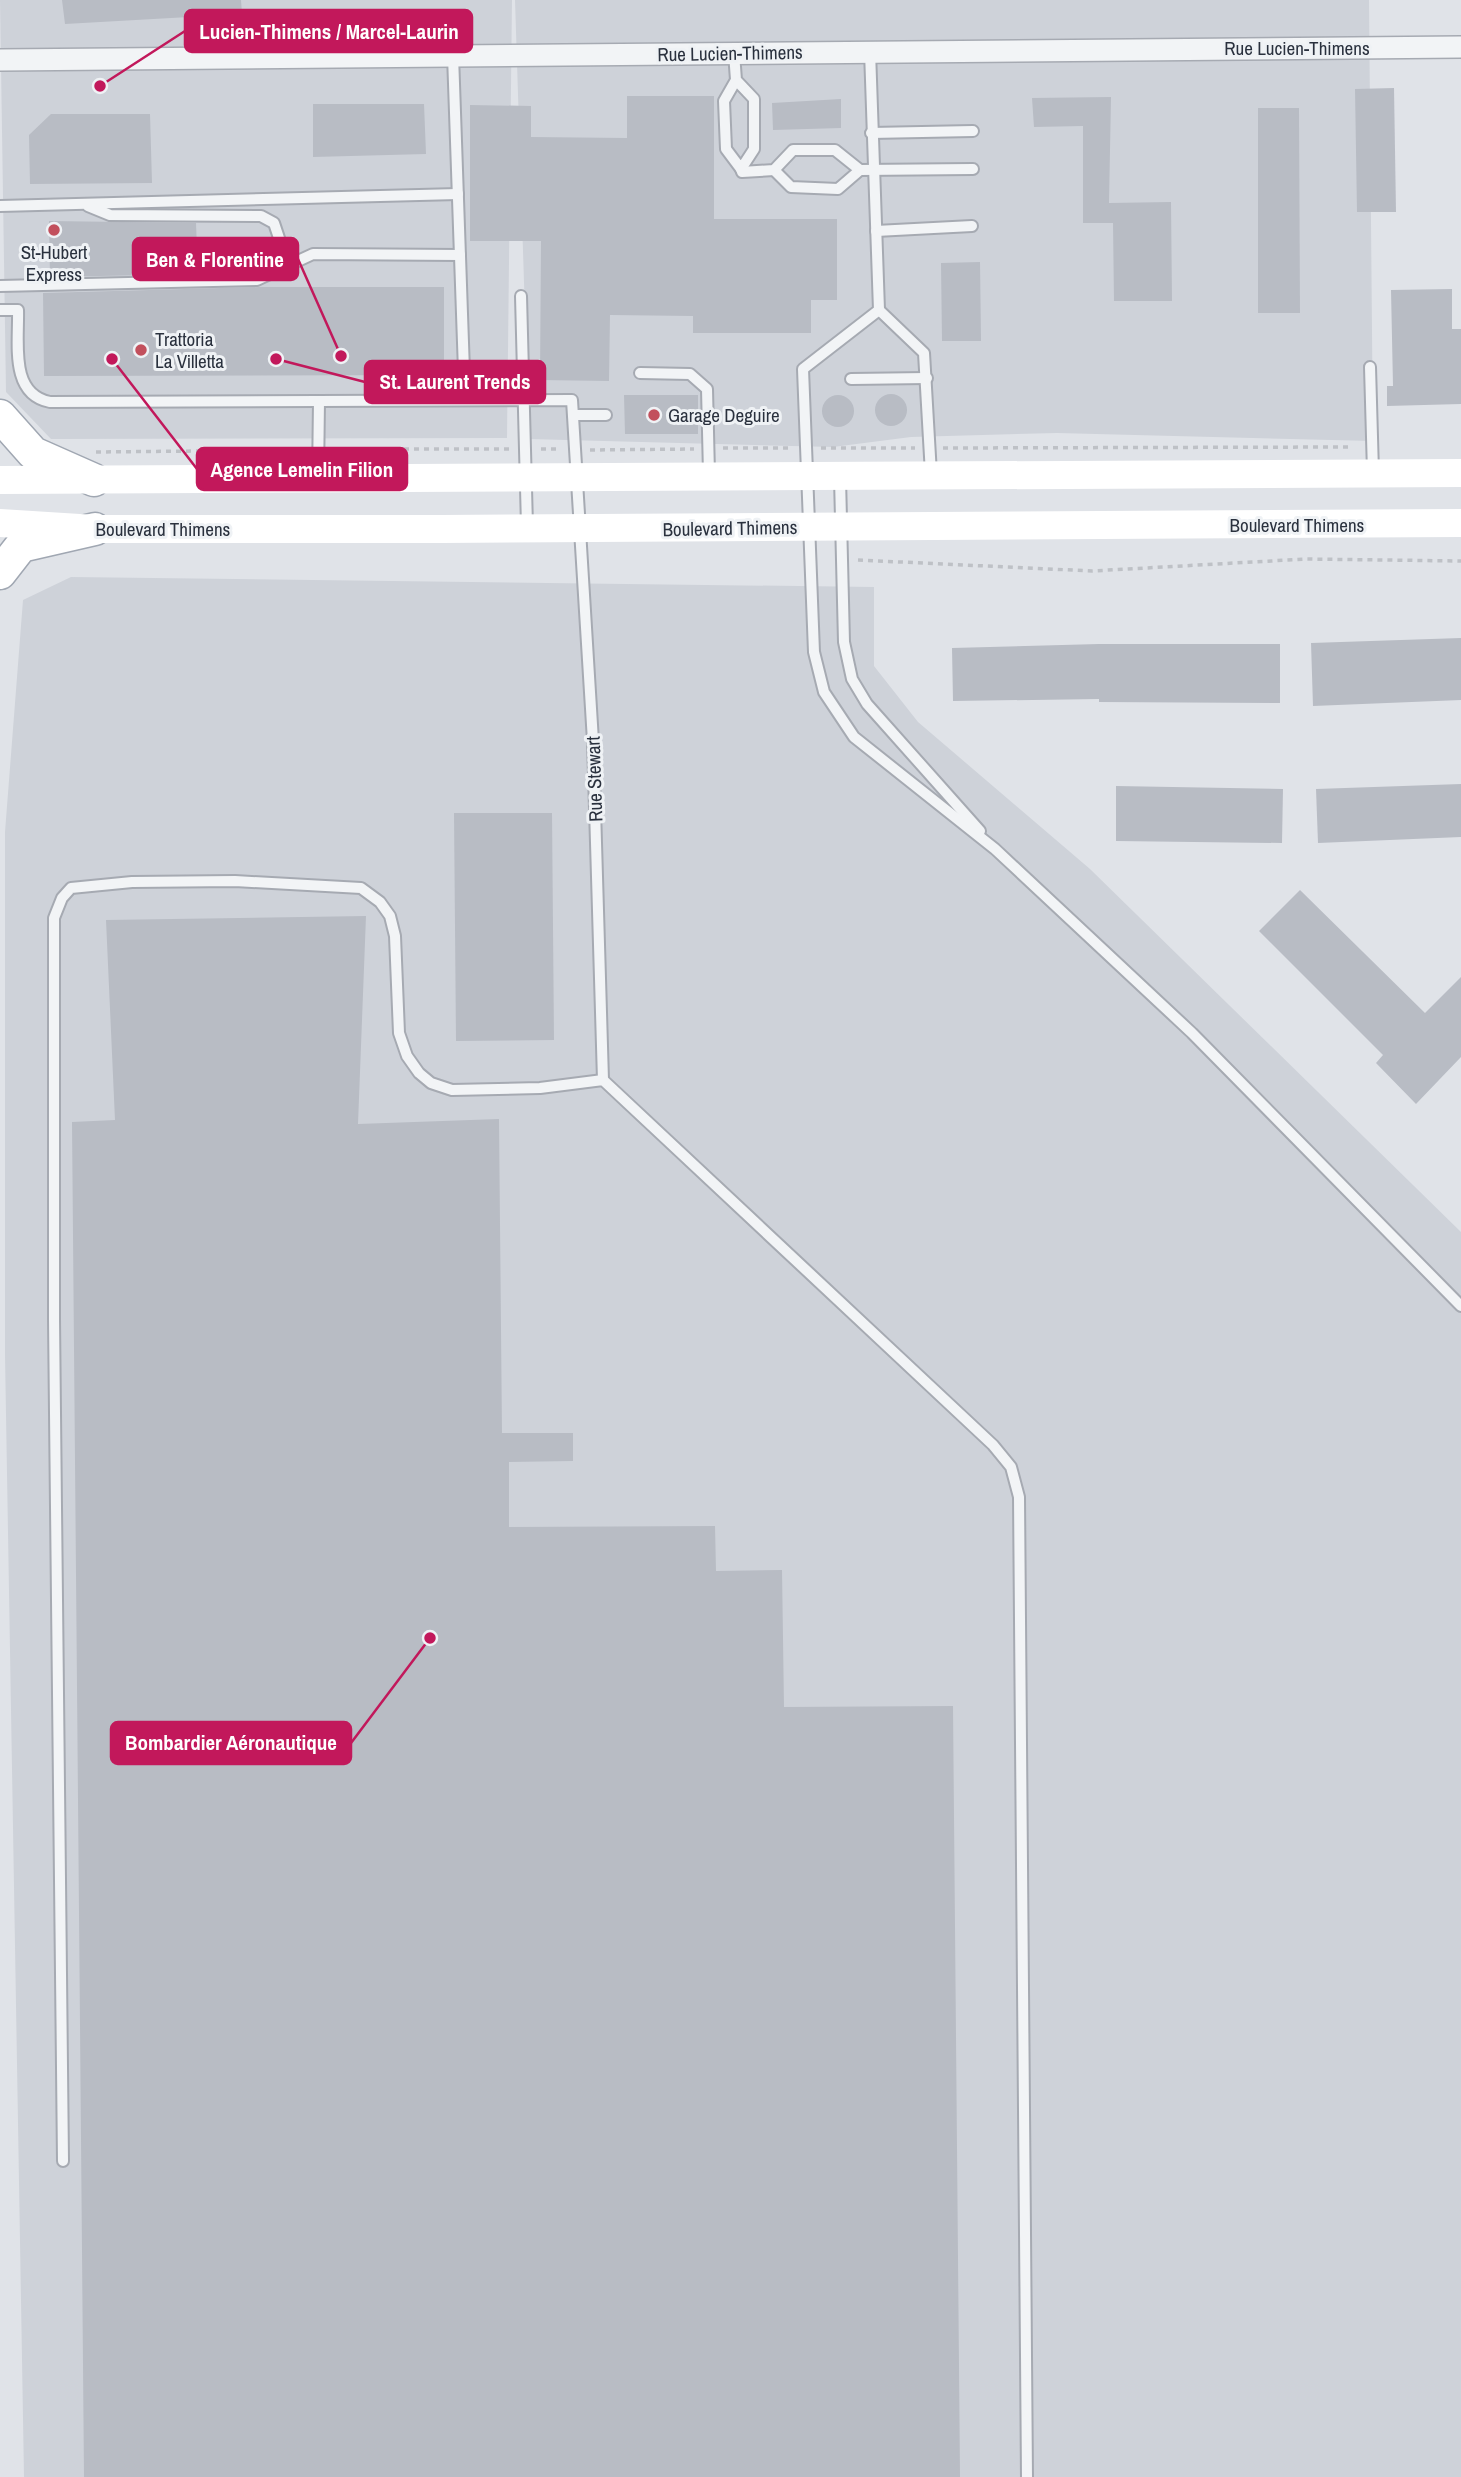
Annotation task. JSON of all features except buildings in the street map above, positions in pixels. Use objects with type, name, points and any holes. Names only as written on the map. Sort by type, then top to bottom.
[{"type":"main road","points":[[0,416],[33,453],[94,466]]},
{"type":"main road","points":[[0,573],[22,546],[95,529]]},
{"type":"street","name":"Rue Lucien-Thimens","points":[[0,60],[1461,47]]},
{"type":"street","points":[[0,480],[94,466],[318,478],[807,478],[1461,473]]},
{"type":"street","name":"Boulevard Thimens","points":[[0,523],[95,529],[580,529],[1461,523]]},
{"type":"lane","points":[[870,51],[879,310],[924,353],[931,477]]},
{"type":"lane","points":[[734,53],[736,80],[724,101],[726,149],[742,172],[774,170],[793,150],[835,150],[860,170],[973,169]]},
{"type":"lane","points":[[453,55],[465,400]]},
{"type":"lane","points":[[736,80],[754,99],[754,149],[741,169]]},
{"type":"lane","points":[[871,133],[973,131]]},
{"type":"lane","points":[[774,170],[791,187],[838,188],[860,170]]},
{"type":"lane","points":[[0,206],[458,194]]},
{"type":"lane","points":[[84,204],[110,215],[261,216],[274,223],[279,238],[278,268]]},
{"type":"lane","points":[[876,231],[972,226]]},
{"type":"lane","points":[[0,286],[257,280],[313,254],[460,255]]},
{"type":"lane","points":[[521,296],[527,529]]},
{"type":"lane","points":[[0,310],[18,310],[20,376],[29,392],[42,400],[80,403],[572,400],[573,415],[606,415]]},
{"type":"lane","points":[[879,310],[803,369],[814,652],[818,674],[831,705],[854,737],[868,750],[995,849],[1192,1033],[1461,1306]]},
{"type":"lane","points":[[1370,367],[1373,475]]},
{"type":"lane","points":[[640,373],[690,374],[707,389],[709,477]]},
{"type":"lane","points":[[851,379],[927,378]]},
{"type":"lane","points":[[318,401],[318,478]]},
{"type":"lane","name":"Rue Stewart","points":[[573,415],[593,741],[603,1080]]},
{"type":"lane","points":[[840,477],[844,642],[852,679],[867,704],[995,849]]},
{"type":"lane","points":[[63,2161],[54,1332],[54,927],[58,907],[71,888],[132,882],[249,882],[361,888],[380,902],[390,916],[394,936],[399,1033],[407,1056],[419,1073],[431,1083],[452,1090],[540,1088],[603,1080],[993,1445],[1011,1467],[1018,1497],[1027,2477]]},
{"type":"path","points":[[953,447],[1354,447]]},
{"type":"path","points":[[722,448],[790,448]]},
{"type":"path","points":[[828,449],[912,448]]},
{"type":"path","points":[[337,449],[509,449]]},
{"type":"path","points":[[537,449],[563,449]]},
{"type":"path","points":[[583,450],[695,449]]},
{"type":"path","points":[[94,466],[300,450]]},
{"type":"path","name":"Boulevard Thimens","points":[[873,563],[1092,571],[1306,559],[1461,561]]},
{"type":"shaded area","points":[[0,0],[512,0],[507,438],[51,439],[6,392]]},
{"type":"shaded area","points":[[515,0],[1369,0],[1373,441],[1057,433],[911,437],[833,447],[529,439]]},
{"type":"shaded area","points":[[71,577],[874,587],[874,666],[918,722],[1090,869],[1461,1232],[1461,2477],[24,2477],[5,1355],[5,832],[23,600]]},
{"type":"place","name":"Lucien-Thimens / Marcel-Laurin","points":[[100,86]]},
{"type":"place","name":"St-Hubert Express","points":[[54,230]]},
{"type":"place","name":"Trattoria La Villetta","points":[[141,350]]},
{"type":"place","name":"Ben & Florentine","points":[[341,356]]},
{"type":"place","name":"Agence Lemelin Filion","points":[[112,359]]},
{"type":"place","name":"St. Laurent Trends","points":[[276,359]]},
{"type":"place","name":"Garage Deguire","points":[[654,415]]},
{"type":"place","name":"Bombardier Aéronautique","points":[[430,1638]]}]
